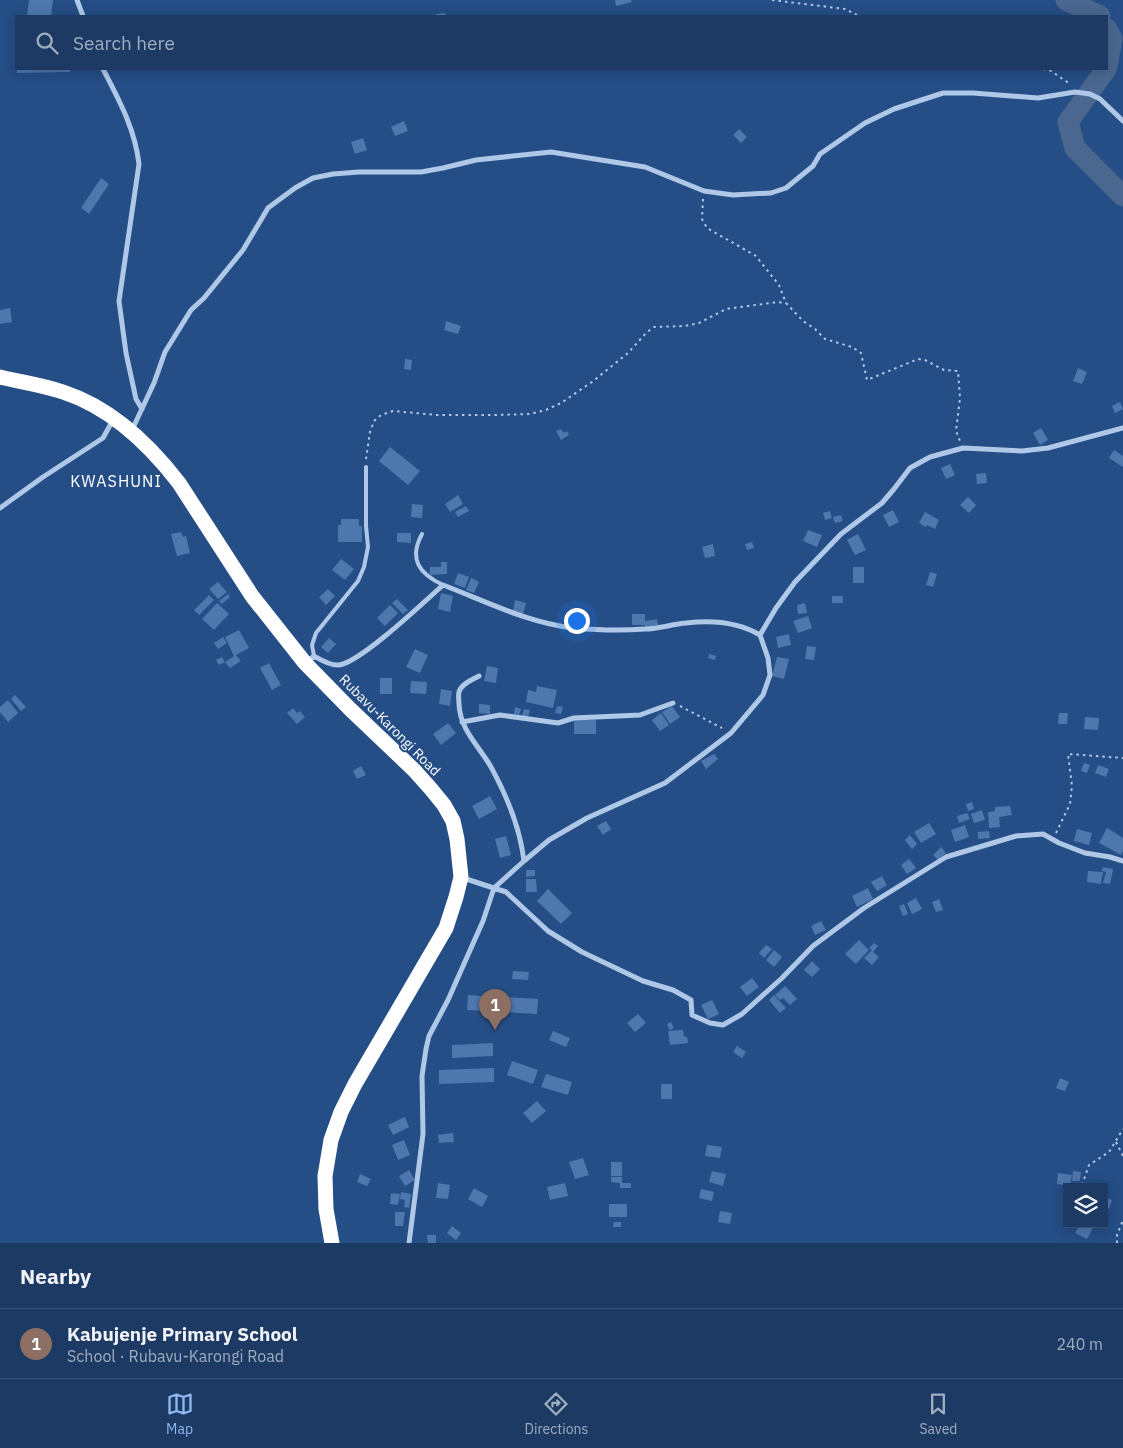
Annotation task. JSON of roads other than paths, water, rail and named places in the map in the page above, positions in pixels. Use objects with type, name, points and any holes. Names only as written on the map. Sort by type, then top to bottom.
[{"type":"highway","name":"Rubavu-Karongi Road","points":[[0,377],[73,395],[114,418],[132,432],[166,466],[179,483],[252,596],[310,660],[350,709],[414,770],[444,805],[453,821],[459,856],[460,877],[446,928],[355,1084],[341,1112],[332,1140],[325,1176],[326,1209],[332,1243]]},
{"type":"street","points":[[77,0],[83,15]]},
{"type":"street","points":[[103,70],[131,127],[138,155],[136,185],[119,301],[126,353],[136,399],[142,408]]},
{"type":"street","points":[[132,432],[154,383],[165,352],[191,310],[204,298],[243,250],[268,208],[295,188],[313,178],[359,172],[421,172],[476,160],[551,152],[645,167],[704,191],[733,195],[771,193],[786,188],[813,166],[820,154],[865,123],[894,109],[943,93],[973,93],[1038,98],[1075,92],[1090,94],[1100,99],[1123,121]]},
{"type":"street","points":[[0,508],[103,438],[114,418]]},
{"type":"street","points":[[760,635],[776,608],[795,582],[841,534],[882,502],[910,468],[930,458],[962,448],[1022,451],[1048,448],[1123,428]]},
{"type":"street","points":[[310,660],[338,665],[346,663],[387,634],[443,585],[534,620],[571,628],[602,630],[646,629],[688,622],[722,622],[748,628],[760,635],[768,658],[770,675],[763,695],[731,733],[665,783],[587,818],[549,840],[494,888],[483,921],[448,1000],[429,1036],[422,1076],[423,1134],[409,1243]]},
{"type":"street","points":[[479,676],[462,686],[458,693],[460,717],[473,744],[490,766],[507,801],[521,840],[524,861]]},
{"type":"street","points":[[462,722],[500,715],[558,723],[574,718],[640,715],[673,703]]},
{"type":"street","points":[[460,877],[512,896],[548,931],[561,940],[601,962],[643,981],[673,990],[691,1000],[692,1015],[710,1023],[723,1025],[742,1014],[782,978],[813,946],[864,908],[946,857],[1016,836],[1044,834],[1053,840],[1085,853],[1123,861]]},
{"type":"lane","points":[[310,660],[316,632],[358,581],[364,567],[368,547],[366,467]]},
{"type":"lane","points":[[422,534],[416,548],[417,564],[421,571],[443,585]]},
{"type":"waterway","points":[[1066,0],[1098,15]]},
{"type":"waterway","points":[[1108,31],[1112,39],[1108,61]]},
{"type":"waterway","points":[[1105,70],[1068,122],[1075,148],[1123,196]]},
{"type":"place","name":"Kabujenje Primary School","points":[[495,1030]]},
{"type":"district","name":"KWASHUNI","points":[[116,481]]}]
